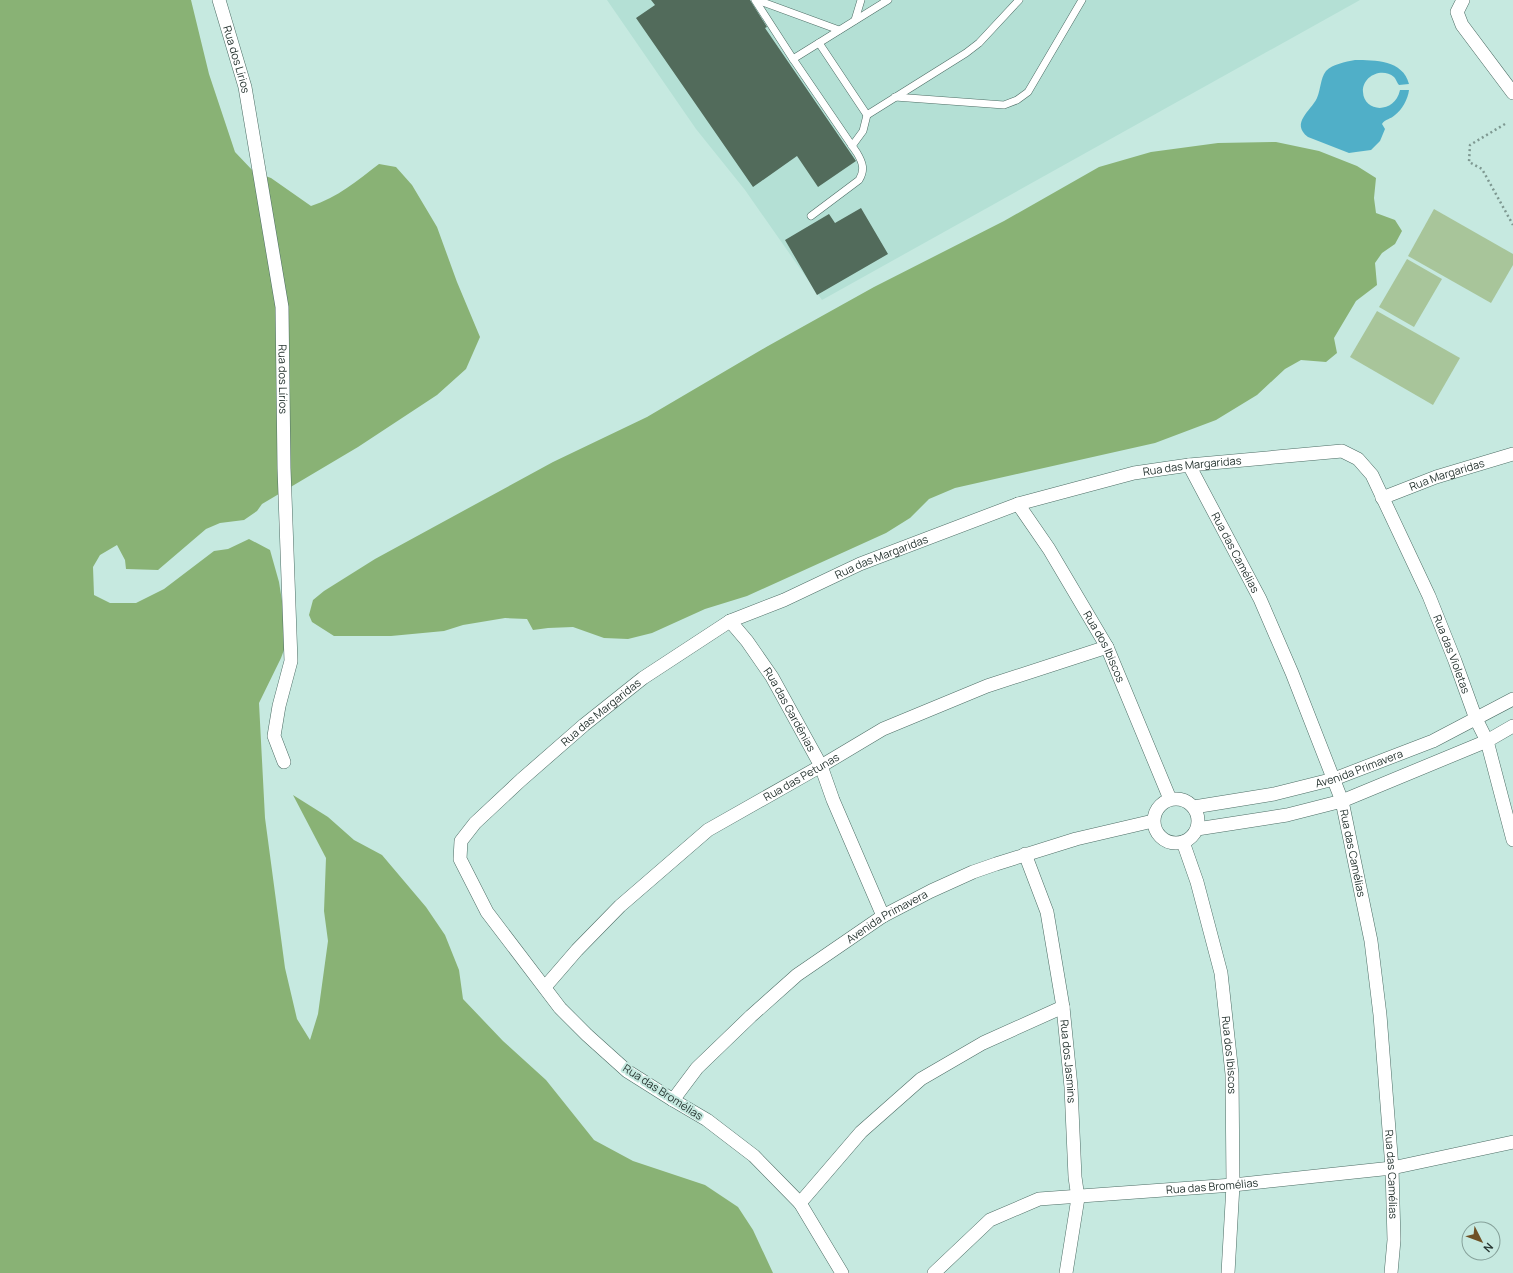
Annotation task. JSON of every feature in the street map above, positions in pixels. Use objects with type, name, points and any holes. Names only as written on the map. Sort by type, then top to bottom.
[{"type":"street","name":"Rua dos Lírios","points":[[219,0],[245,87],[282,307],[284,468],[291,661],[279,706],[274,736],[284,762]]},
{"type":"street","points":[[1463,0],[1457,12],[1462,25],[1513,93]]},
{"type":"street","name":"Rua das Margaridas","points":[[461,841],[475,823],[521,780],[584,725],[643,678],[730,621],[784,600],[860,564],[1018,504],[1134,473],[1189,465],[1342,451],[1358,459],[1372,475]]},
{"type":"street","name":"Rua Margaridas","points":[[1382,498],[1436,477],[1513,454]]},
{"type":"street","name":"Rua das Camélias","points":[[1189,465],[1260,599],[1292,673],[1342,801],[1371,941],[1380,1015],[1392,1168],[1394,1240],[1391,1273]]},
{"type":"street","name":"Rua das Violetas","points":[[1372,475],[1429,596],[1476,719],[1486,741],[1513,840]]},
{"type":"street","name":"Rua dos Ibiscos","points":[[1018,504],[1049,549],[1107,647],[1170,799]]},
{"type":"street","name":"Rua das Gardênias","points":[[730,621],[747,640],[772,677],[821,766],[833,800],[883,916]]},
{"type":"street","name":"Rua das Petunas","points":[[545,987],[577,950],[620,906],[708,830],[896,724],[987,686],[1107,647]]},
{"type":"street","name":"Avenida Primavera","points":[[1194,807],[1274,794],[1334,779],[1433,741],[1513,699]]},
{"type":"street","name":"Avenida Primavera","points":[[1197,829],[1287,814],[1342,801],[1486,741],[1513,726]]},
{"type":"street","points":[[1170,799],[1185,800],[1194,807],[1198,814],[1197,829],[1190,838],[1183,842],[1173,844],[1162,839],[1157,834],[1153,821],[1157,808],[1162,802],[1170,799]]},
{"type":"street","name":"Avenida Primavera","points":[[673,1100],[697,1068],[751,1016],[797,975],[883,916],[931,891],[973,872],[1076,839],[1153,821]]},
{"type":"street","name":"Rua das Bromélias","points":[[461,841],[460,859],[487,912],[560,1008],[627,1071],[706,1120],[754,1156],[800,1203],[842,1273]]},
{"type":"street","name":"Rua dos Ibiscos","points":[[1183,842],[1197,882],[1221,973],[1232,1074],[1233,1185],[1228,1273]]},
{"type":"street","name":"Rua dos Jasmins","points":[[1026,854],[1047,912],[1063,1007],[1071,1087],[1078,1198],[1066,1273]]},
{"type":"street","points":[[800,1203],[860,1132],[921,1080],[983,1043],[1063,1007]]},
{"type":"street","name":"Rua das Bromélias","points":[[938,1271],[990,1220],[1039,1199],[1078,1198],[1233,1185],[1392,1168],[1513,1142]]},
{"type":"lane","points":[[756,0],[839,30]]},
{"type":"lane","points":[[756,0],[793,59],[861,159],[863,172],[859,180],[811,216]]},
{"type":"lane","points":[[855,20],[861,0]]},
{"type":"lane","points":[[793,59],[888,0]]},
{"type":"lane","points":[[866,115],[966,52],[978,43],[1020,0]]},
{"type":"lane","points":[[896,97],[1004,105],[1017,100],[1028,92],[1082,0]]},
{"type":"lane","points":[[818,43],[866,115],[863,131],[852,146]]},
{"type":"path","points":[[1505,124],[1470,145],[1469,162],[1482,169],[1513,225]]},
{"type":"shaded area","points":[[607,0],[1360,0],[822,300],[745,190],[696,129]]},
{"type":"shaded area","points":[[1434,209],[1513,254],[1513,265],[1491,303],[1408,256]]},
{"type":"shaded area","points":[[1407,259],[1442,279],[1414,327],[1379,307]]},
{"type":"shaded area","points":[[1377,311],[1460,358],[1433,405],[1350,357]]},
{"type":"green space","points":[[0,0],[191,0],[209,74],[235,152],[254,172],[271,178],[311,206],[330,198],[379,164],[396,167],[412,185],[437,227],[457,282],[480,337],[466,369],[437,395],[358,447],[262,504],[257,511],[244,520],[220,523],[206,529],[158,570],[126,569],[125,560],[117,545],[100,555],[93,567],[94,595],[110,603],[136,603],[164,589],[214,551],[228,549],[249,539],[270,550],[279,582],[288,639],[281,658],[259,703],[265,818],[285,968],[297,1019],[310,1040],[318,1014],[328,941],[324,911],[326,858],[293,795],[328,817],[354,840],[382,855],[426,907],[445,935],[459,970],[463,999],[503,1041],[546,1080],[594,1140],[633,1161],[705,1185],[738,1207],[753,1230],[773,1273],[0,1273]]},
{"type":"green space","points":[[1276,142],[1319,151],[1357,166],[1376,178],[1374,198],[1376,213],[1395,220],[1402,231],[1395,244],[1382,253],[1375,263],[1377,285],[1356,301],[1334,338],[1337,353],[1326,362],[1301,360],[1285,369],[1257,395],[1216,420],[1155,443],[955,488],[929,499],[910,518],[886,533],[747,596],[705,609],[652,633],[628,639],[604,638],[573,627],[533,630],[527,619],[505,618],[463,625],[444,631],[391,636],[334,636],[312,622],[309,615],[313,600],[324,591],[375,559],[553,462],[647,417],[768,346],[874,287],[1004,221],[1099,167],[1151,152],[1218,143]]},
{"type":"water","points":[[1355,60],[1379,61],[1395,66],[1406,76],[1409,84],[1399,85],[1394,77],[1389,74],[1379,73],[1374,75],[1369,78],[1364,86],[1363,92],[1368,104],[1380,108],[1386,107],[1397,98],[1400,90],[1409,90],[1406,101],[1400,110],[1382,124],[1385,129],[1380,141],[1371,150],[1349,153],[1308,137],[1303,132],[1301,122],[1317,98],[1326,71],[1336,65]]},
{"type":"building","points":[[651,0],[750,0],[767,27],[765,28],[856,161],[818,187],[797,156],[753,187],[636,18],[655,5]]},
{"type":"building","points":[[861,208],[888,254],[817,295],[785,240],[829,214],[835,223]]}]
